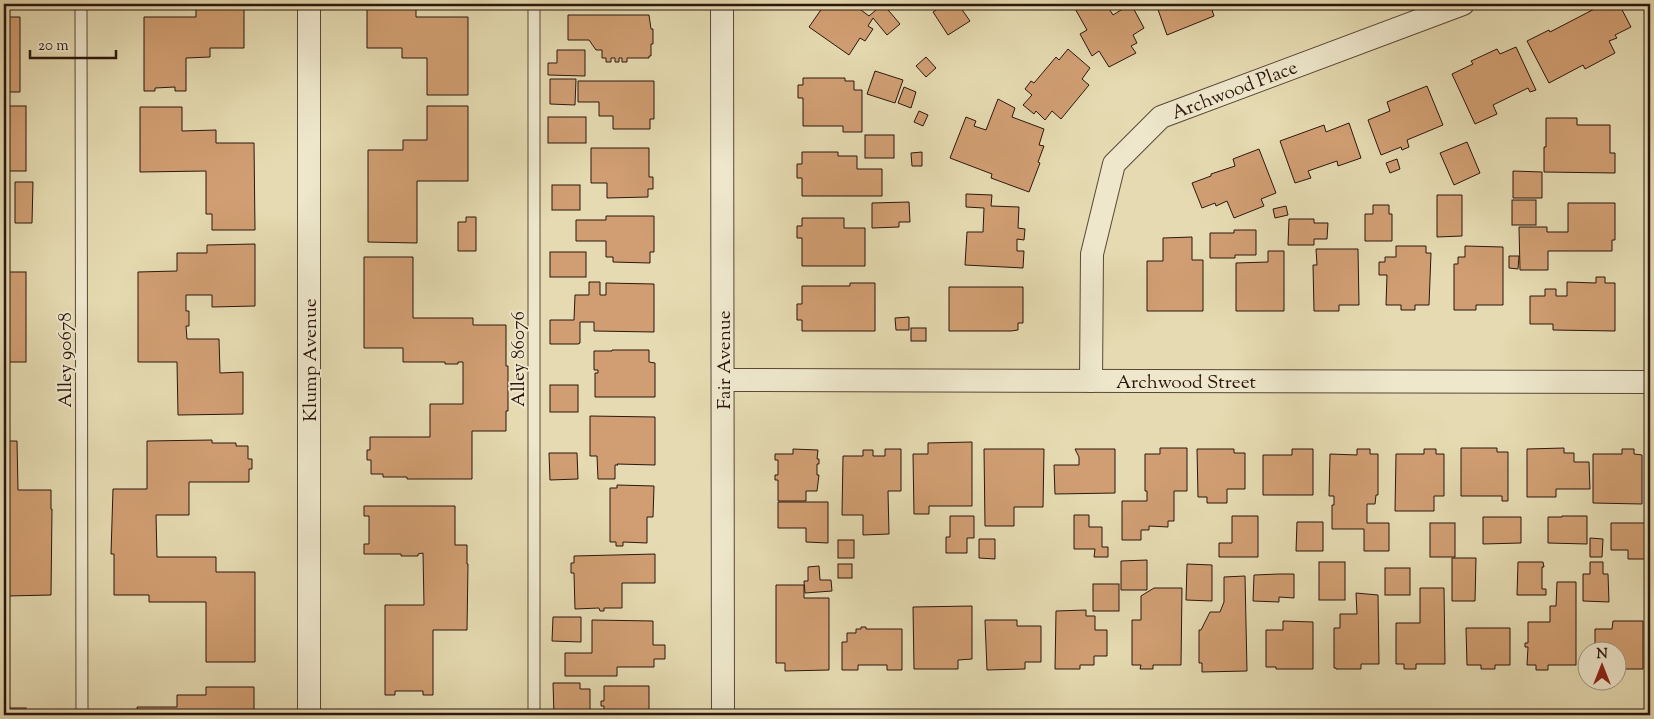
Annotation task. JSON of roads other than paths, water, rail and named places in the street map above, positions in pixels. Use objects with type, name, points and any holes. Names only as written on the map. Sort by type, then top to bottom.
[{"type":"street","name":"Klump Avenue","points":[[309,4],[310,715]]},
{"type":"street","name":"Fair Avenue","points":[[722,4],[724,715]]},
{"type":"street","name":"Archwood Place","points":[[1091,381],[1092,254],[1114,164],[1120,157],[1160,117],[1463,4]]},
{"type":"street","name":"Archwood Street","points":[[723,380],[1650,382]]},
{"type":"lane","name":"Alley 90678","points":[[81,4],[82,715]]},
{"type":"lane","name":"Alley 86076","points":[[534,4],[534,715]]}]
